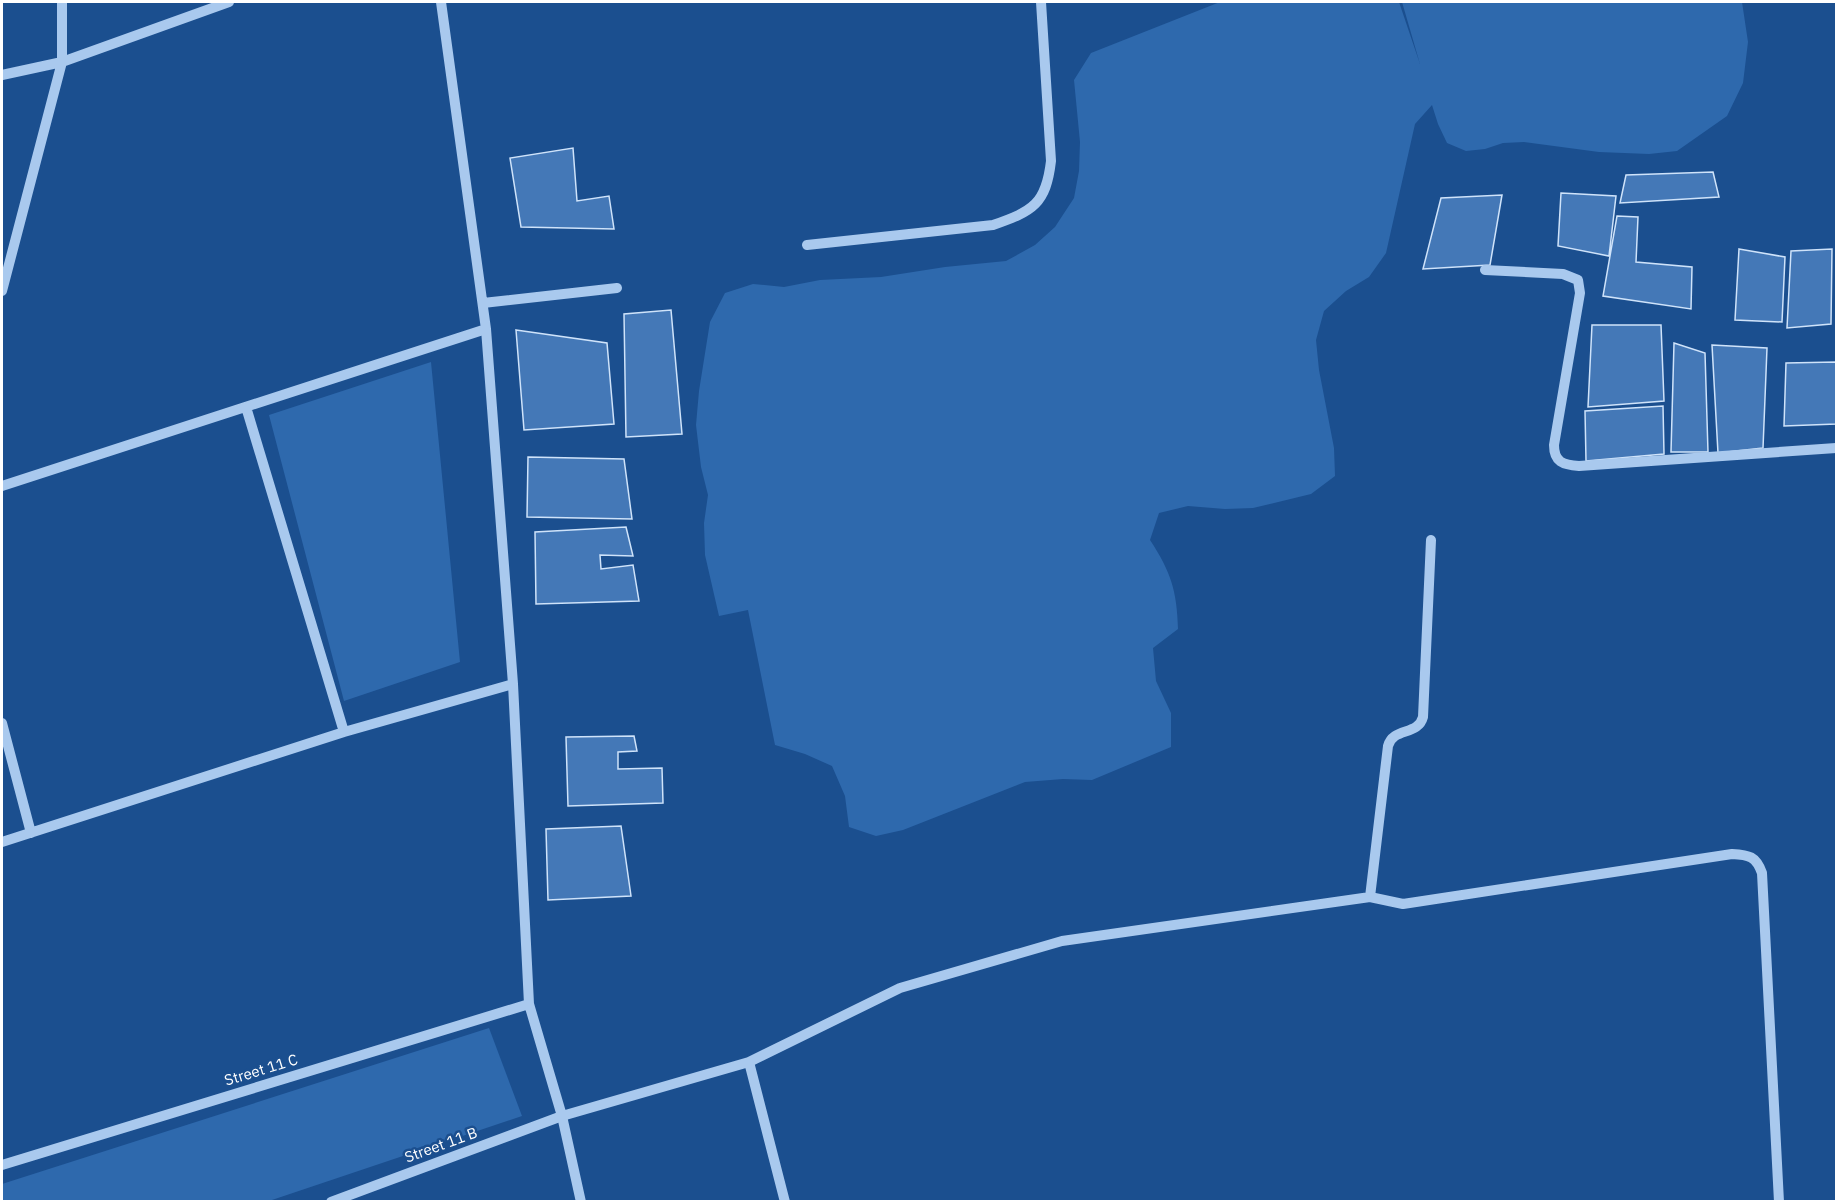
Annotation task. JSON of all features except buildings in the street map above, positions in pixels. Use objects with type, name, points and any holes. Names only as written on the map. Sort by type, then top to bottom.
[{"type":"street","points":[[2,291],[62,62],[62,2]]},
{"type":"street","points":[[2,75],[62,62],[229,2]]},
{"type":"street","points":[[441,2],[486,328],[513,684],[529,1004],[562,1116],[581,1202]]},
{"type":"street","points":[[807,245],[993,225],[1017,216],[1032,207],[1043,196],[1049,182],[1051,161],[1041,2]]},
{"type":"street","points":[[1485,270],[1563,274],[1578,280],[1580,293],[1554,445],[1554,454],[1562,463],[1579,466],[1836,448]]},
{"type":"street","points":[[483,303],[617,288]]},
{"type":"street","points":[[2,486],[486,328]]},
{"type":"street","points":[[246,406],[345,732]]},
{"type":"street","points":[[1431,540],[1423,717],[1417,727],[1392,737],[1388,746],[1370,897],[1403,904],[1732,854],[1746,855],[1758,861],[1762,873],[1779,1202]]},
{"type":"street","points":[[2,842],[345,732],[513,684]]},
{"type":"street","points":[[2,723],[32,833]]},
{"type":"street","name":"Street 11 B","points":[[332,1202],[562,1116],[749,1062],[900,988],[1062,941],[1370,897]]},
{"type":"street","name":"Street 11 C","points":[[2,1165],[529,1004]]},
{"type":"street","points":[[749,1062],[785,1202]]},
{"type":"shaded area","points":[[1220,2],[1399,2],[1420,64],[1402,2],[1742,2],[1748,42],[1743,83],[1727,116],[1677,151],[1649,154],[1599,152],[1524,142],[1503,143],[1485,149],[1466,151],[1447,143],[1432,105],[1415,124],[1386,253],[1369,277],[1346,291],[1324,311],[1316,340],[1319,370],[1334,448],[1335,476],[1311,494],[1253,508],[1225,509],[1188,506],[1159,513],[1150,540],[1168,572],[1174,593],[1178,629],[1153,648],[1156,681],[1171,713],[1171,747],[1092,780],[1063,779],[1025,782],[903,830],[876,836],[849,827],[845,796],[832,766],[805,754],[775,745],[748,610],[719,616],[705,555],[704,523],[708,495],[701,467],[696,425],[710,322],[725,293],[753,284],[784,287],[820,280],[881,277],[1006,261],[1035,245],[1055,227],[1074,198],[1079,171],[1080,142],[1074,80],[1091,53]]},
{"type":"shaded area","points":[[431,362],[460,662],[344,701],[269,415]]},
{"type":"shaded area","points":[[489,1028],[522,1116],[269,1201],[2,1201],[2,1184]]}]
